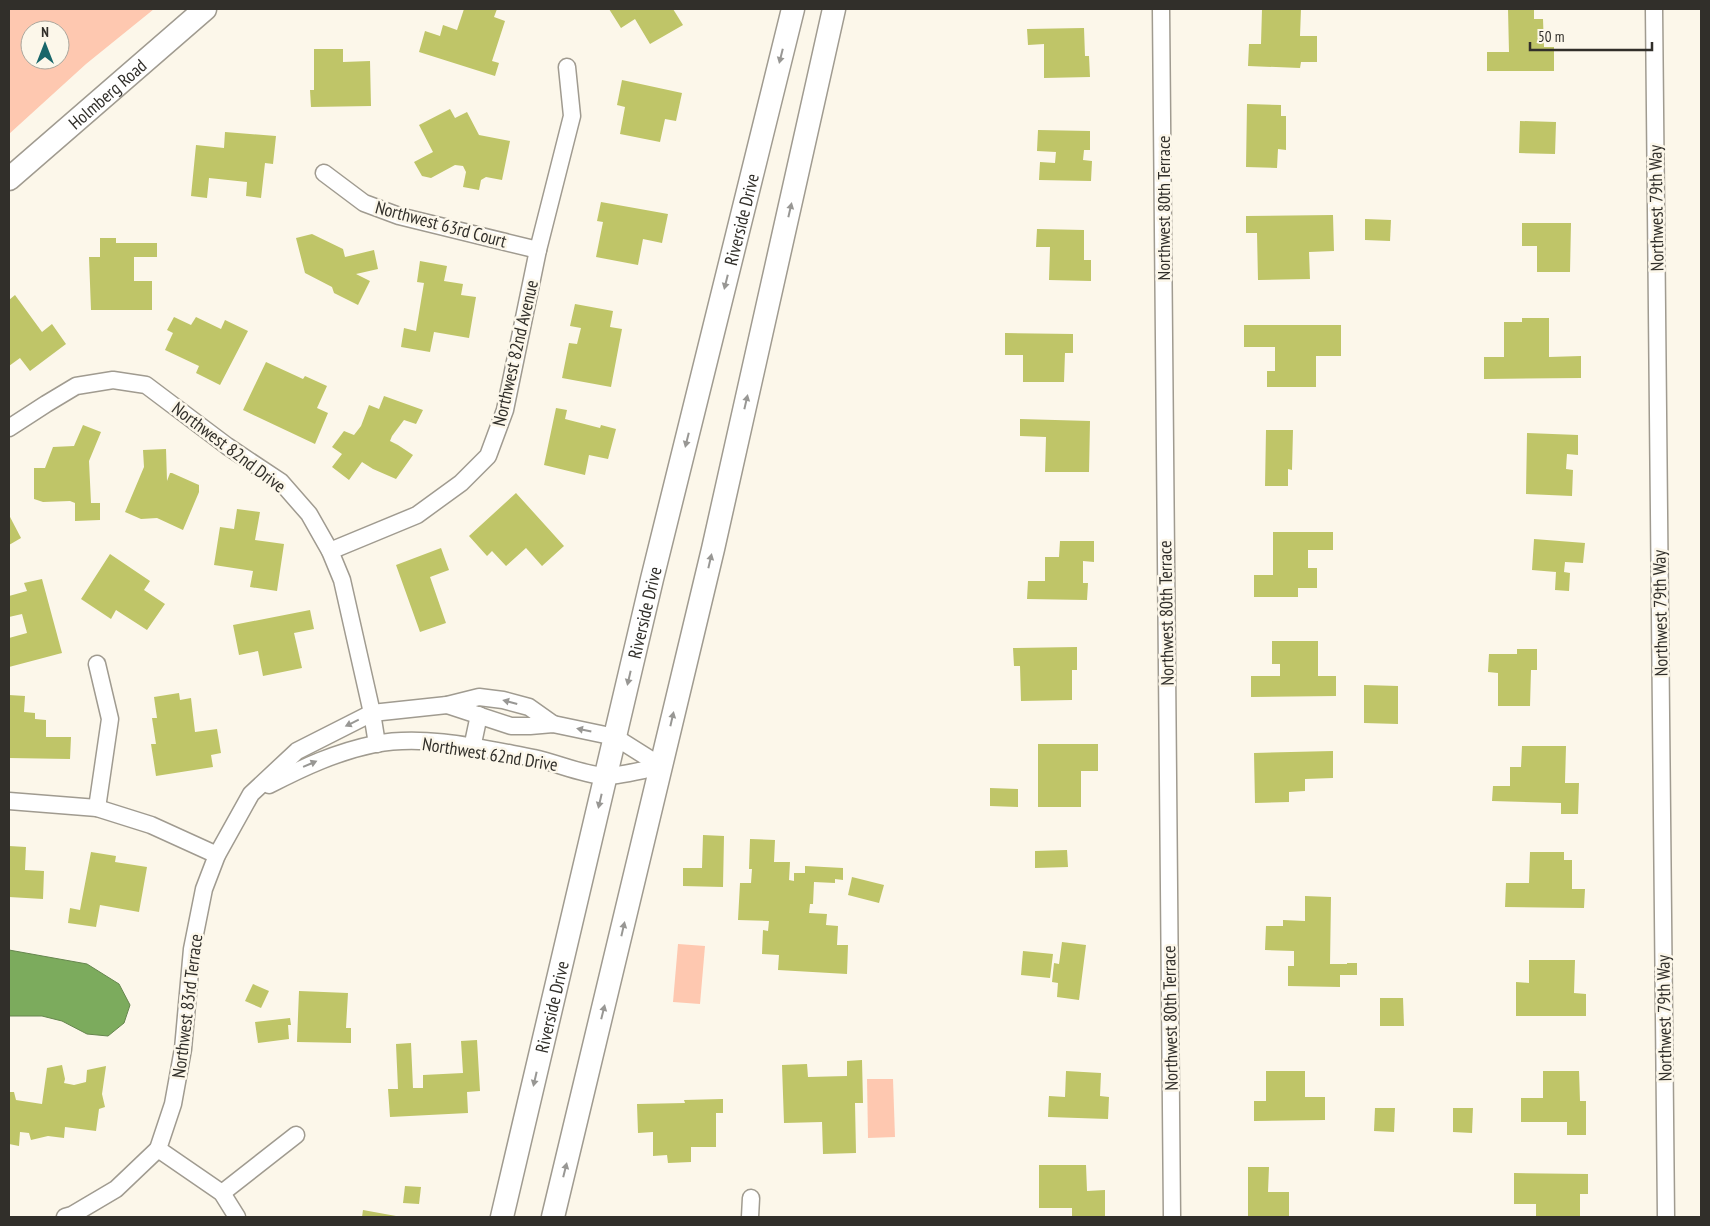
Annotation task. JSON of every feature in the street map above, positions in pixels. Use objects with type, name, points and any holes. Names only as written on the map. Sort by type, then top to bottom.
[{"type":"street","name":"Holmberg Road","points":[[9,179],[204,9]]},
{"type":"street","name":"Riverside Drive","points":[[502,1217],[615,737],[793,9]]},
{"type":"street","points":[[553,1217],[717,530],[834,9]]},
{"type":"street","name":"Northwest 80th Terrace","points":[[1161,9],[1172,1217]]},
{"type":"street","name":"Northwest 79th Way","points":[[1654,9],[1666,1217]]},
{"type":"street","name":"Northwest 82nd Avenue","points":[[330,551],[417,515],[460,483],[488,456],[505,410],[538,250],[572,116],[567,67]]},
{"type":"street","name":"Northwest 63rd Court","points":[[324,173],[364,203],[399,216],[538,250]]},
{"type":"street","name":"Northwest 82nd Drive","points":[[9,428],[76,386],[113,380],[146,385],[227,446],[281,482],[309,514],[330,551],[342,580],[372,713],[377,744]]},
{"type":"street","points":[[97,664],[110,719],[97,808]]},
{"type":"street","name":"Northwest 62nd Drive","points":[[251,794],[297,751],[372,713],[447,705],[479,696],[530,707],[553,724]]},
{"type":"street","name":"Northwest 62nd Drive","points":[[447,705],[511,726],[553,724],[615,737],[661,766]]},
{"type":"street","points":[[472,748],[479,715]]},
{"type":"street","name":"Northwest 62nd Drive","points":[[251,794],[310,764],[343,752],[377,744],[410,742],[445,743],[538,759],[606,776],[661,766]]},
{"type":"street","name":"Northwest 83rd Terrace","points":[[158,1148],[174,1104],[183,1049],[192,950],[204,889],[217,855],[251,794]]},
{"type":"street","points":[[9,801],[97,808],[151,825],[217,855]]},
{"type":"street","points":[[222,1193],[296,1135]]},
{"type":"street","points":[[65,1217],[72,1215],[116,1189],[158,1148],[222,1193],[237,1217]]},
{"type":"street","points":[[750,1217],[751,1198]]},
{"type":"shaded area","points":[[9,9],[154,9],[86,64],[9,134]]},
{"type":"shaded area","points":[[678,944],[705,946],[700,1004],[673,1002]]},
{"type":"shaded area","points":[[9,950],[87,964],[119,984],[130,1005],[124,1023],[108,1036],[87,1034],[62,1021],[42,1016],[9,1016]]},
{"type":"shaded area","points":[[867,1079],[893,1079],[895,1137],[868,1138]]},
{"type":"building","points":[[464,9],[497,9],[494,17],[505,21],[492,61],[499,63],[495,76],[419,52],[425,31],[440,36],[443,25],[457,30]]},
{"type":"building","points":[[609,9],[673,9],[683,25],[650,44],[635,19],[621,28]]},
{"type":"building","points":[[1262,9],[1301,9],[1300,36],[1317,36],[1317,62],[1301,62],[1300,68],[1248,66],[1249,44],[1261,44]]},
{"type":"building","points":[[1508,9],[1534,9],[1534,19],[1543,19],[1544,47],[1554,47],[1554,71],[1487,71],[1487,52],[1509,52]]},
{"type":"building","points":[[1084,28],[1085,56],[1089,56],[1090,77],[1044,78],[1044,44],[1028,45],[1027,29]]},
{"type":"building","points":[[314,49],[343,49],[343,62],[370,61],[371,106],[311,107],[310,90],[314,90]]},
{"type":"building","points":[[622,80],[682,93],[676,121],[665,119],[660,142],[620,134],[625,107],[617,105]]},
{"type":"building","points":[[1247,104],[1281,105],[1281,116],[1286,116],[1286,150],[1278,149],[1277,168],[1246,167]]},
{"type":"building","points":[[450,109],[455,118],[467,112],[479,135],[510,141],[502,180],[486,177],[481,180],[479,190],[463,187],[466,172],[463,166],[455,165],[431,178],[422,176],[414,162],[433,152],[419,125]]},
{"type":"building","points":[[1520,121],[1556,122],[1555,154],[1519,153]]},
{"type":"building","points":[[1038,130],[1090,131],[1090,150],[1084,150],[1083,160],[1092,161],[1091,181],[1039,180],[1040,162],[1055,163],[1056,152],[1037,151]]},
{"type":"building","points":[[225,132],[276,136],[273,164],[265,163],[261,198],[246,196],[247,182],[209,178],[207,198],[191,196],[196,145],[224,148]]},
{"type":"building","points":[[601,202],[668,214],[662,243],[643,239],[638,265],[596,257],[603,222],[597,221]]},
{"type":"building","points":[[1333,215],[1334,251],[1309,252],[1310,279],[1258,280],[1257,233],[1246,233],[1246,216]]},
{"type":"building","points":[[1365,219],[1391,220],[1390,241],[1365,240]]},
{"type":"building","points":[[1522,223],[1571,223],[1570,272],[1537,272],[1537,246],[1522,246]]},
{"type":"building","points":[[1037,229],[1084,230],[1084,260],[1091,260],[1091,281],[1049,280],[1050,247],[1036,247]]},
{"type":"building","points":[[312,234],[343,249],[345,257],[374,250],[378,269],[356,274],[370,281],[358,305],[334,293],[332,287],[305,273],[296,238]]},
{"type":"building","points":[[100,238],[116,238],[116,243],[157,243],[157,257],[134,257],[134,281],[152,281],[152,310],[91,310],[89,257],[100,257]]},
{"type":"building","points":[[420,261],[447,266],[444,281],[463,284],[461,295],[476,297],[469,338],[434,332],[430,352],[401,347],[404,328],[416,331],[424,283],[417,282]]},
{"type":"building","points":[[15,295],[42,332],[52,324],[66,344],[30,371],[20,358],[9,366],[9,300]]},
{"type":"building","points":[[575,304],[613,311],[610,327],[622,329],[611,387],[562,378],[569,343],[577,344],[581,328],[570,326]]},
{"type":"building","points":[[174,317],[191,325],[196,317],[221,329],[225,320],[248,331],[220,385],[196,373],[199,366],[165,350],[173,333],[167,330]]},
{"type":"building","points":[[1522,318],[1549,318],[1549,357],[1581,356],[1581,378],[1484,379],[1484,357],[1504,357],[1504,322],[1522,322]]},
{"type":"building","points":[[1244,325],[1341,325],[1341,356],[1316,356],[1316,387],[1267,387],[1267,371],[1275,371],[1275,347],[1244,347]]},
{"type":"building","points":[[1005,333],[1073,334],[1073,353],[1065,353],[1064,382],[1023,382],[1023,355],[1005,355]]},
{"type":"building","points":[[266,362],[303,379],[305,376],[327,386],[317,408],[328,413],[315,444],[243,410]]},
{"type":"building","points":[[384,396],[423,410],[416,424],[404,420],[390,441],[413,455],[396,479],[362,462],[349,480],[332,467],[342,454],[332,447],[344,431],[354,435],[361,426],[369,405],[379,409]]},
{"type":"building","points":[[556,408],[567,410],[565,419],[600,428],[601,425],[616,429],[608,459],[589,455],[585,475],[544,465]]},
{"type":"building","points":[[1020,419],[1090,421],[1089,472],[1045,472],[1046,437],[1020,436]]},
{"type":"building","points":[[83,425],[101,432],[89,461],[91,503],[100,503],[100,520],[75,521],[75,503],[70,501],[43,502],[34,499],[34,468],[45,468],[53,447],[74,446]]},
{"type":"building","points":[[1266,430],[1293,430],[1292,470],[1288,469],[1288,486],[1265,486]]},
{"type":"building","points":[[1527,433],[1578,435],[1578,455],[1567,454],[1566,469],[1573,470],[1572,496],[1526,494]]},
{"type":"building","points":[[166,449],[167,481],[170,473],[172,473],[199,485],[199,492],[183,530],[157,518],[141,519],[125,512],[144,467],[143,450]]},
{"type":"building","points":[[516,493],[564,546],[542,566],[526,548],[506,566],[492,551],[487,556],[469,536]]},
{"type":"building","points":[[237,509],[260,512],[255,540],[284,544],[277,591],[250,587],[253,571],[214,565],[220,527],[234,529]]},
{"type":"building","points":[[9,515],[21,538],[9,545]]},
{"type":"building","points":[[1273,532],[1333,532],[1333,550],[1308,550],[1308,568],[1317,568],[1317,588],[1298,588],[1298,597],[1254,597],[1254,575],[1273,575]]},
{"type":"building","points":[[1534,539],[1585,543],[1583,563],[1565,562],[1564,572],[1570,573],[1569,591],[1555,590],[1556,572],[1532,570]]},
{"type":"building","points":[[1060,541],[1094,541],[1094,562],[1083,561],[1083,583],[1088,583],[1087,600],[1027,599],[1028,581],[1045,581],[1045,557],[1059,557]]},
{"type":"building","points":[[441,548],[449,570],[430,577],[446,623],[420,632],[396,565]]},
{"type":"building","points":[[110,554],[150,581],[144,590],[165,604],[147,630],[116,610],[111,619],[81,599]]},
{"type":"building","points":[[42,579],[62,653],[9,667],[9,638],[27,633],[22,614],[9,617],[9,596],[27,591],[24,583]]},
{"type":"building","points":[[310,610],[314,629],[294,633],[302,668],[263,676],[258,651],[239,655],[233,625]]},
{"type":"building","points":[[1272,641],[1318,641],[1318,676],[1336,676],[1336,696],[1251,697],[1251,676],[1280,676],[1280,664],[1272,664]]},
{"type":"building","points":[[1077,647],[1077,670],[1072,670],[1072,700],[1021,701],[1020,666],[1014,666],[1013,648]]},
{"type":"building","points":[[1517,649],[1537,649],[1537,670],[1531,670],[1530,706],[1498,706],[1498,673],[1488,672],[1489,654],[1517,654]]},
{"type":"building","points":[[1364,685],[1398,686],[1398,724],[1364,723]]},
{"type":"building","points":[[179,693],[180,700],[191,698],[195,732],[217,729],[221,753],[211,755],[213,767],[156,776],[151,744],[156,744],[152,718],[157,718],[154,697]]},
{"type":"building","points":[[9,695],[25,696],[24,712],[35,713],[35,719],[46,720],[46,737],[71,737],[70,759],[9,758]]},
{"type":"building","points":[[1038,744],[1098,744],[1098,771],[1081,771],[1081,807],[1038,807]]},
{"type":"building","points":[[1522,746],[1566,746],[1565,783],[1579,783],[1578,814],[1561,814],[1561,803],[1492,801],[1493,786],[1510,786],[1510,767],[1521,767]]},
{"type":"building","points":[[1333,751],[1333,778],[1305,779],[1305,791],[1289,792],[1289,802],[1255,803],[1254,753]]},
{"type":"building","points":[[990,788],[1018,789],[1018,807],[990,806]]},
{"type":"building","points":[[703,835],[724,836],[723,887],[683,886],[683,868],[702,868]]},
{"type":"building","points":[[750,839],[775,840],[774,862],[790,862],[789,880],[794,881],[794,873],[805,873],[805,866],[843,868],[843,880],[835,879],[835,883],[814,882],[813,904],[810,904],[809,913],[827,914],[826,925],[838,926],[837,945],[848,945],[847,974],[778,970],[779,955],[762,954],[763,930],[768,931],[769,921],[738,920],[740,883],[751,883],[752,869],[749,869]]},
{"type":"building","points":[[9,846],[26,847],[25,870],[44,871],[43,899],[9,897]]},
{"type":"building","points":[[1067,850],[1068,867],[1035,868],[1035,851]]},
{"type":"building","points":[[91,852],[116,856],[115,862],[147,867],[139,912],[100,905],[96,927],[68,923],[70,908],[80,910]]},
{"type":"building","points":[[1530,852],[1564,852],[1564,860],[1572,860],[1572,889],[1585,889],[1584,908],[1505,907],[1506,883],[1529,883]]},
{"type":"building","points":[[852,877],[884,885],[879,903],[848,895]]},
{"type":"building","points":[[1305,896],[1331,897],[1330,964],[1357,963],[1357,975],[1340,975],[1340,987],[1288,986],[1288,966],[1294,966],[1294,951],[1265,950],[1266,926],[1283,926],[1283,920],[1305,921]]},
{"type":"building","points":[[1062,942],[1086,945],[1079,1000],[1057,997],[1058,983],[1052,982],[1054,963],[1059,964]]},
{"type":"building","points":[[1023,951],[1053,954],[1050,978],[1021,975]]},
{"type":"building","points":[[1529,960],[1575,960],[1574,993],[1586,994],[1586,1016],[1516,1016],[1516,982],[1529,983]]},
{"type":"building","points":[[253,984],[269,991],[261,1008],[245,1001]]},
{"type":"building","points":[[299,991],[348,993],[346,1028],[351,1028],[351,1043],[297,1042]]},
{"type":"building","points":[[1380,998],[1403,998],[1404,1026],[1380,1026]]},
{"type":"building","points":[[290,1018],[291,1025],[288,1025],[289,1039],[258,1043],[255,1022]]},
{"type":"building","points":[[477,1040],[480,1091],[467,1092],[468,1113],[390,1117],[388,1089],[398,1089],[396,1044],[411,1043],[413,1088],[423,1088],[423,1075],[463,1073],[461,1041]]},
{"type":"building","points":[[862,1060],[863,1103],[855,1103],[856,1153],[823,1154],[822,1122],[784,1123],[782,1065],[807,1064],[808,1077],[847,1076],[847,1061]]},
{"type":"building","points":[[62,1065],[64,1083],[74,1085],[86,1082],[87,1070],[106,1066],[102,1094],[105,1107],[99,1109],[96,1131],[65,1127],[64,1138],[48,1136],[31,1140],[29,1133],[20,1132],[19,1146],[9,1144],[9,1092],[14,1092],[16,1100],[42,1104],[47,1068]]},
{"type":"building","points":[[1066,1071],[1101,1073],[1100,1096],[1109,1097],[1108,1119],[1048,1117],[1049,1096],[1065,1097]]},
{"type":"building","points":[[1266,1071],[1305,1071],[1305,1097],[1325,1097],[1325,1120],[1254,1121],[1254,1101],[1266,1101]]},
{"type":"building","points":[[1543,1071],[1579,1071],[1580,1101],[1586,1101],[1586,1135],[1567,1135],[1567,1122],[1521,1122],[1521,1098],[1543,1098]]},
{"type":"building","points":[[723,1099],[723,1113],[716,1113],[716,1147],[691,1147],[691,1162],[668,1163],[667,1155],[653,1156],[653,1132],[638,1133],[637,1104],[685,1103],[684,1100]]},
{"type":"building","points":[[1375,1108],[1395,1108],[1394,1132],[1374,1131]]},
{"type":"building","points":[[1453,1108],[1473,1108],[1472,1133],[1453,1132]]},
{"type":"building","points":[[1039,1165],[1086,1165],[1087,1191],[1105,1190],[1105,1216],[1072,1217],[1072,1208],[1039,1208]]},
{"type":"building","points":[[1248,1167],[1269,1167],[1268,1192],[1289,1192],[1289,1217],[1248,1217]]},
{"type":"building","points":[[1514,1173],[1588,1174],[1588,1194],[1580,1194],[1580,1217],[1536,1217],[1536,1204],[1514,1204]]},
{"type":"building","points":[[405,1186],[421,1187],[419,1204],[403,1203]]},
{"type":"building","points":[[363,1210],[396,1216],[396,1217],[362,1217]]}]
